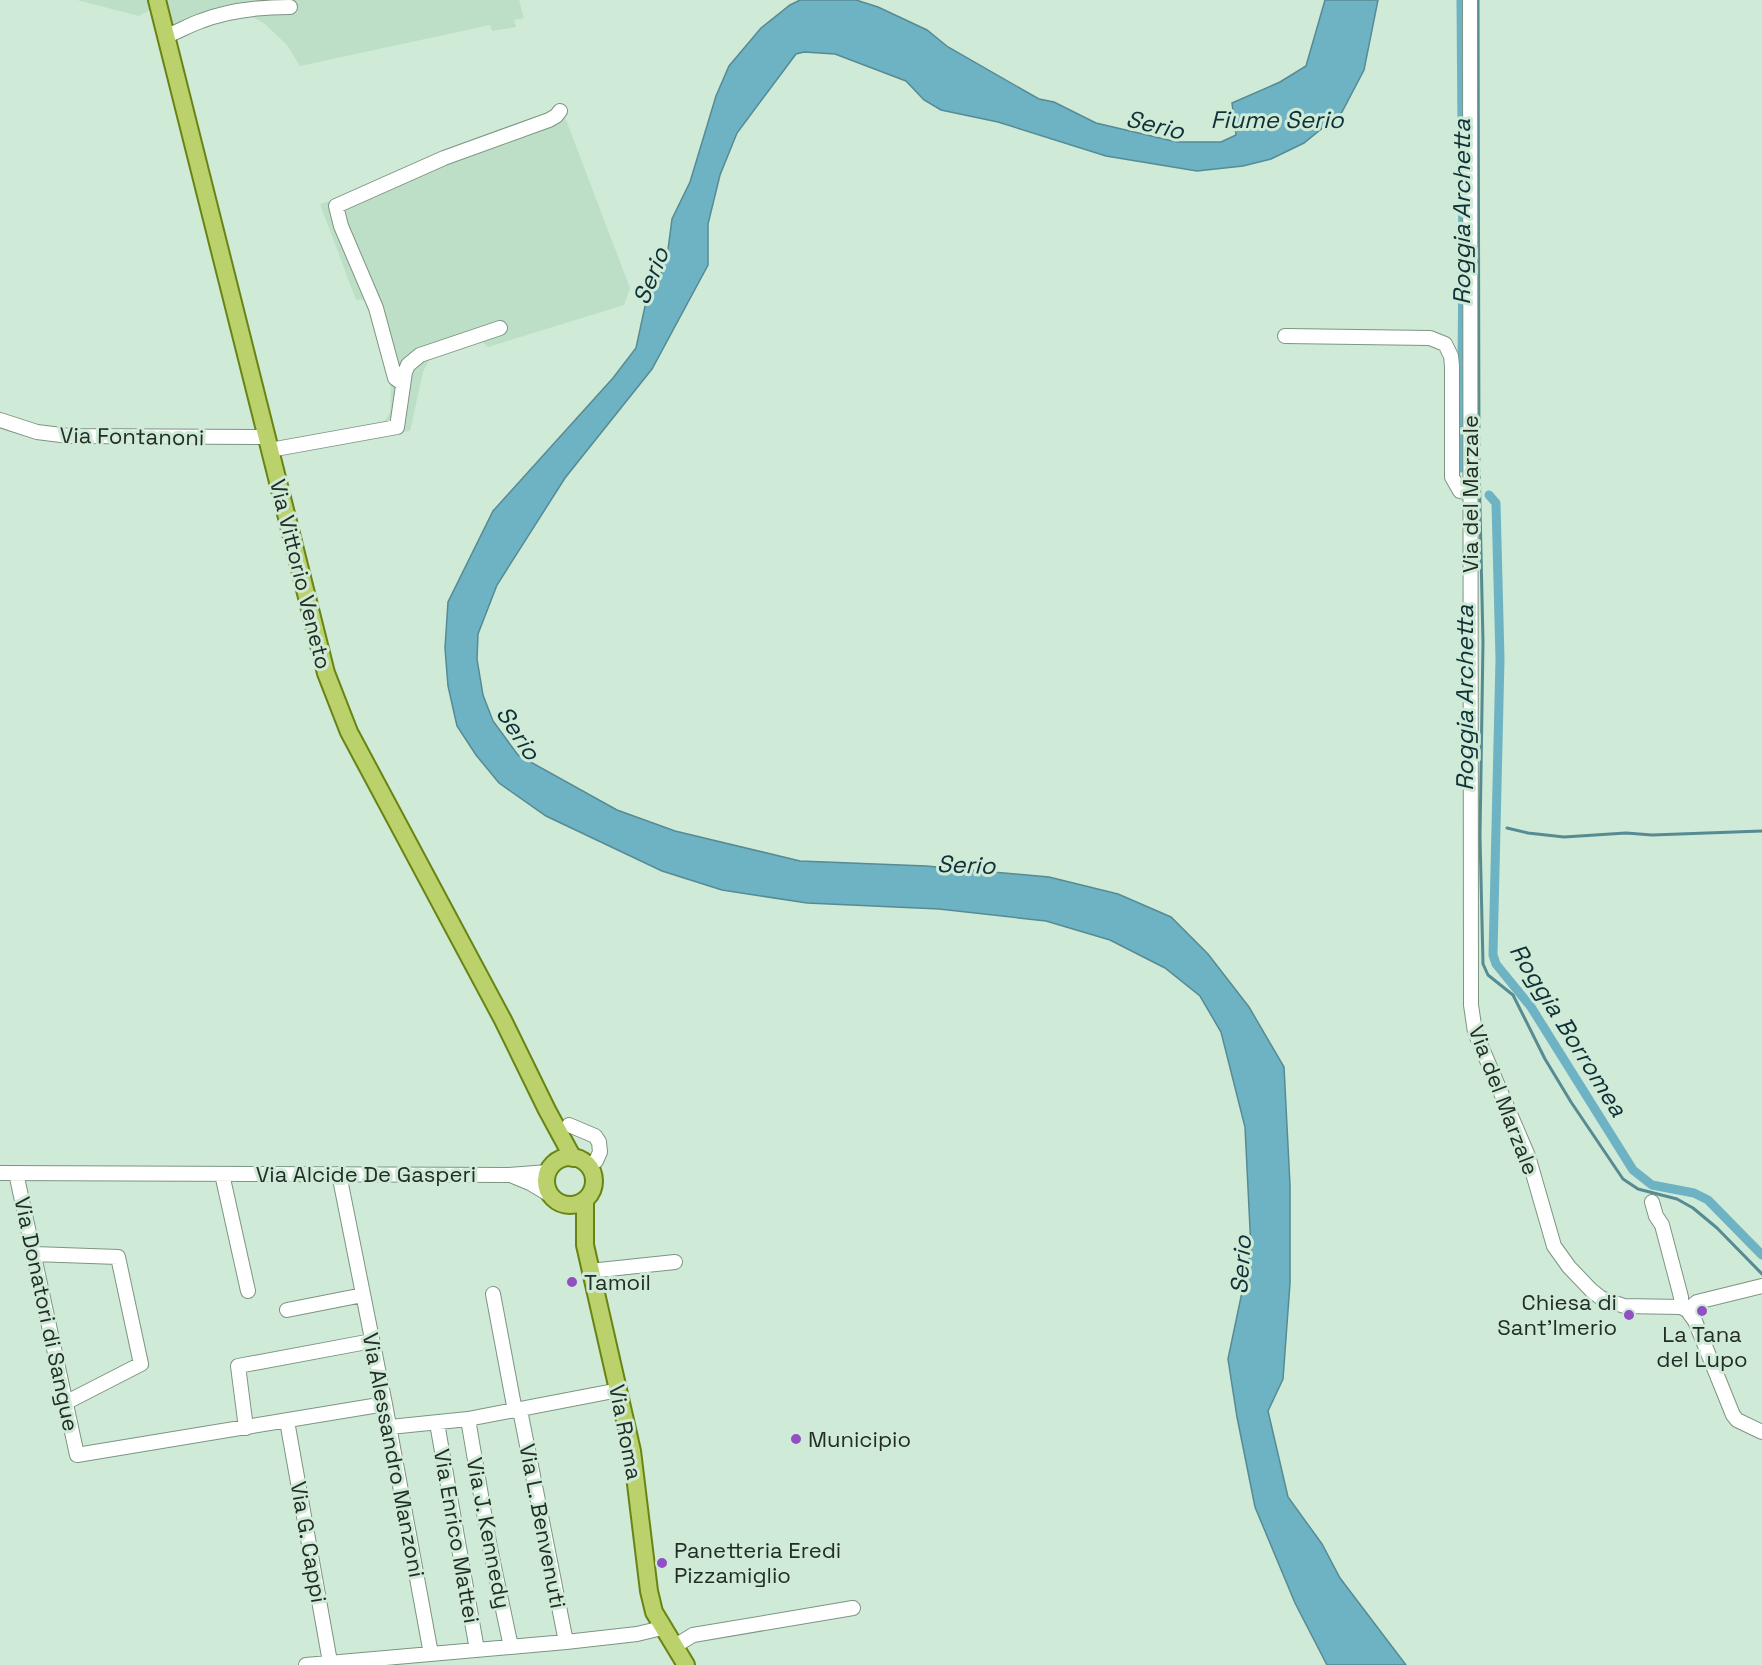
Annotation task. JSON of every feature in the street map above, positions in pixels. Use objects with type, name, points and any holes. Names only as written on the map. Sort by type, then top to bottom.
[{"type":"main road","name":"Via Vittorio Veneto","points":[[157,0],[326,674],[355,742],[503,1020],[547,1110],[566,1164]]},
{"type":"main road","points":[[566,1164],[591,1171],[593,1186],[577,1202],[555,1200],[547,1187],[566,1164]]},
{"type":"main road","name":"Via Roma","points":[[577,1202],[590,1271],[632,1451],[654,1612],[675,1646]]},
{"type":"main road","points":[[675,1646],[686,1665]]},
{"type":"street","name":"Via del Marzale","points":[[1470,0],[1470,493],[1474,1032],[1528,1156],[1554,1246],[1569,1267],[1591,1290],[1616,1304],[1684,1308]]},
{"type":"street","points":[[166,36],[202,20],[230,13],[271,7],[290,7]]},
{"type":"street","points":[[500,328],[420,355],[408,365],[403,384],[394,378],[376,308],[341,226],[336,206],[444,158],[549,120],[560,111]]},
{"type":"street","points":[[1285,336],[1430,338],[1445,344],[1451,356],[1452,366],[1452,477],[1460,491],[1470,493]]},
{"type":"street","name":"Via Fontanoni","points":[[0,420],[37,432],[69,436],[268,444],[397,427],[403,384]]},
{"type":"street","points":[[566,1164],[596,1161],[600,1152],[599,1142],[595,1136],[569,1125]]},
{"type":"street","name":"Via Alcide De Gasperi","points":[[0,1173],[509,1174],[566,1164]]},
{"type":"street","name":"Via Donatori di Sangue","points":[[16,1173],[77,1455],[246,1428]]},
{"type":"street","name":"Via Alcide De Gasperi","points":[[222,1174],[248,1291]]},
{"type":"street","name":"Via Alessandro Manzoni","points":[[339,1174],[390,1427],[431,1654]]},
{"type":"street","name":"Via Alcide De Gasperi","points":[[509,1174],[550,1195]]},
{"type":"street","points":[[1652,1202],[1656,1216],[1662,1224],[1684,1308],[1695,1321],[1733,1415],[1737,1420],[1762,1432]]},
{"type":"street","points":[[34,1254],[118,1257],[137,1342],[141,1364],[65,1402]]},
{"type":"street","points":[[590,1271],[675,1262]]},
{"type":"street","points":[[1684,1308],[1697,1302],[1762,1286]]},
{"type":"street","name":"Via L. Benvenuti","points":[[493,1294],[566,1642]]},
{"type":"street","points":[[287,1310],[363,1295]]},
{"type":"street","points":[[372,1341],[238,1366],[246,1428],[385,1404]]},
{"type":"street","points":[[390,1427],[437,1423],[518,1411],[619,1390]]},
{"type":"street","name":"Via J. Kennedy","points":[[468,1419],[489,1548],[511,1647]]},
{"type":"street","name":"Via G. Cappi","points":[[287,1421],[330,1662]]},
{"type":"street","name":"Via Enrico Mattei","points":[[437,1423],[477,1650]]},
{"type":"street","points":[[675,1646],[693,1635],[853,1608]]},
{"type":"street","points":[[306,1665],[566,1642],[637,1634],[662,1628]]},
{"type":"shaded area","points":[[77,0],[151,0],[153,8],[139,16]]},
{"type":"shaded area","points":[[166,0],[519,0],[524,18],[514,20],[516,27],[492,31],[490,25],[300,66],[287,45],[265,24],[236,7],[172,26]]},
{"type":"shaded area","points":[[563,112],[630,288],[624,305],[488,347],[481,340],[430,358],[423,372],[410,431],[388,434],[383,424],[390,412],[391,387],[368,299],[356,300],[320,204],[358,193]]},
{"type":"water","name":"Fiume Serio","points":[[800,0],[856,0],[878,7],[927,30],[948,47],[1039,99],[1054,102],[1096,123],[1177,142],[1221,142],[1236,135],[1232,103],[1280,82],[1306,66],[1325,0],[1378,0],[1364,70],[1342,112],[1304,143],[1271,159],[1243,166],[1197,171],[1106,156],[998,122],[941,110],[924,100],[906,81],[835,54],[804,52],[796,54],[737,133],[720,175],[708,224],[708,265],[652,369],[565,478],[497,585],[478,634],[477,659],[483,695],[493,721],[518,755],[617,810],[675,831],[800,861],[926,866],[1049,877],[1118,894],[1171,917],[1208,954],[1249,1007],[1284,1067],[1290,1185],[1290,1283],[1283,1379],[1268,1411],[1288,1497],[1322,1544],[1340,1578],[1406,1665],[1327,1665],[1295,1603],[1255,1507],[1228,1359],[1251,1249],[1245,1127],[1221,1032],[1200,996],[1165,968],[1110,940],[1046,921],[939,909],[807,903],[722,890],[662,871],[546,816],[499,783],[476,755],[457,726],[448,686],[445,648],[448,602],[493,511],[613,378],[636,348],[647,297],[660,276],[667,257],[672,219],[690,182],[716,96],[729,66],[761,28]]},
{"type":"waterway","name":"Roggia Borromea","points":[[1461,0],[1463,259],[1461,468]]},
{"type":"waterway","name":"Roggia Archetta","points":[[1478,0],[1479,462],[1483,642],[1480,836],[1483,964],[1488,975],[1513,995],[1545,1059],[1623,1179],[1638,1189],[1677,1199],[1693,1208],[1717,1228],[1762,1274]]},
{"type":"waterway","name":"Roggia Borromea","points":[[1489,495],[1496,503],[1500,659],[1493,955],[1496,964],[1531,1007],[1633,1170],[1652,1185],[1694,1193],[1708,1200],[1762,1255]]},
{"type":"waterway","points":[[1507,828],[1564,837],[1626,833],[1652,835],[1762,831]]},
{"type":"place","name":"Tamoil","points":[[572,1282]]},
{"type":"place","name":"La Tana del Lupo","points":[[1702,1311]]},
{"type":"place","name":"Chiesa di Sant'Imerio","points":[[1629,1315]]},
{"type":"place","name":"Municipio","points":[[796,1439]]},
{"type":"place","name":"Panetteria Eredi Pizzamiglio","points":[[662,1563]]},
{"type":"water label","name":"Serio","points":[[1155,125]]},
{"type":"water label","name":"Serio","points":[[651,276]]},
{"type":"water label","name":"Serio","points":[[518,733]]},
{"type":"water label","name":"Serio","points":[[966,865]]},
{"type":"water label","name":"Serio","points":[[1241,1265]]}]
